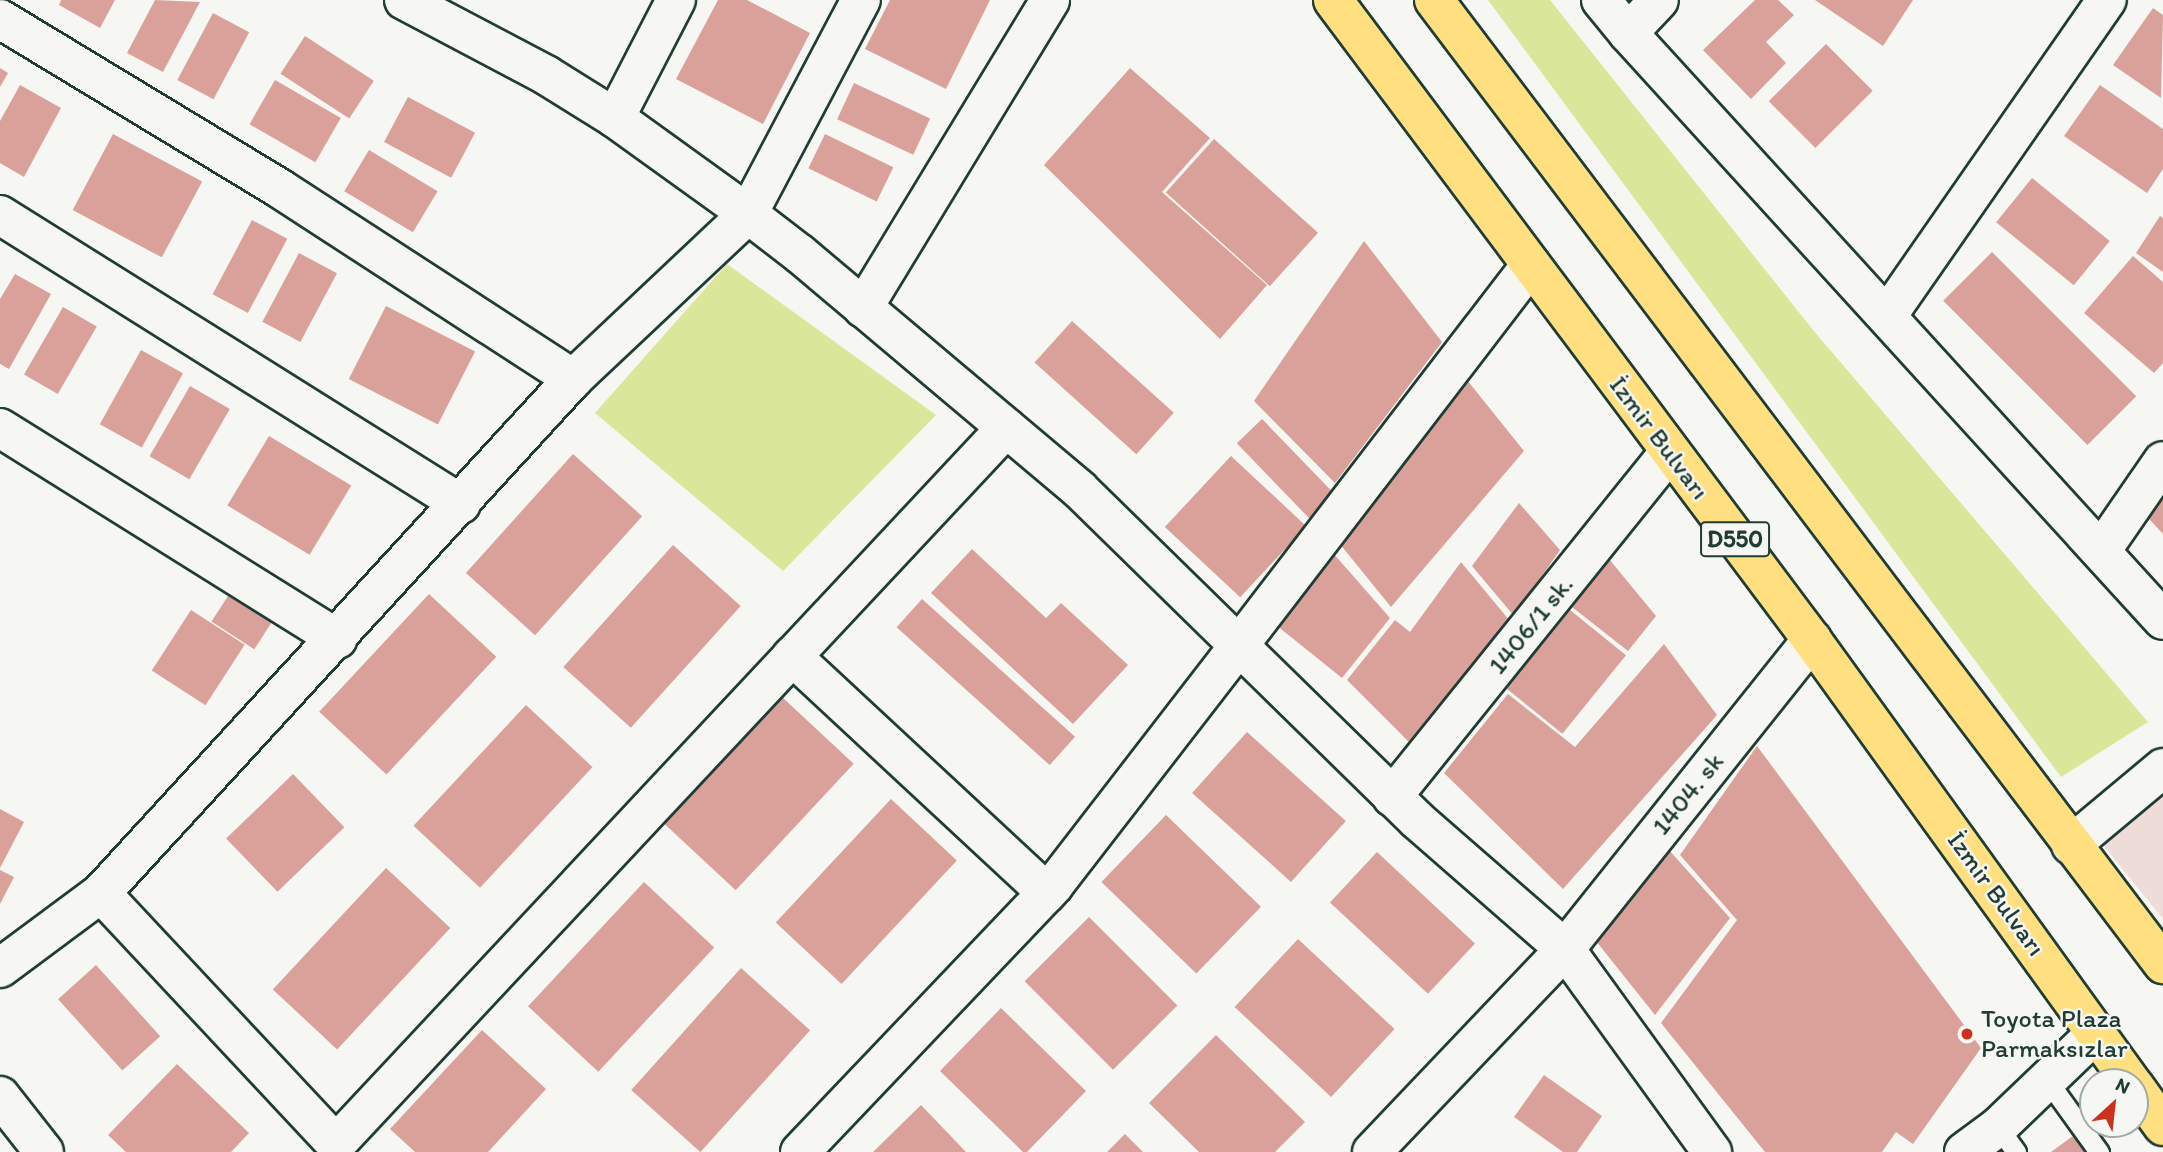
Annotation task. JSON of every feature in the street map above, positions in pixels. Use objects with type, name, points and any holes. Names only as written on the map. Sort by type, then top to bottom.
[{"type":"highway","name":"İzmir Bulvarı","points":[[1333,0],[1812,640],[2121,1068]]},
{"type":"highway","points":[[1434,0],[2163,964]]},
{"type":"highway","points":[[2149,1106],[2163,1126]]},
{"type":"street","points":[[404,0],[546,75],[615,118],[748,214],[1079,489],[1240,644],[1392,797],[1565,949],[1712,1152]]},
{"type":"street","points":[[615,118],[676,0]]},
{"type":"street","points":[[0,968],[102,893],[338,639],[573,379],[748,214],[861,0]]},
{"type":"street","points":[[863,308],[1050,0]]},
{"type":"street","points":[[1601,0],[1628,33],[2163,620]]},
{"type":"street","points":[[1628,33],[1659,0]]},
{"type":"street","points":[[1887,316],[2107,0]]},
{"type":"street","points":[[0,19],[279,188],[573,379]]},
{"type":"street","points":[[0,215],[461,504]]},
{"type":"street","points":[[800,1152],[1047,893],[1531,265]]},
{"type":"street","points":[[0,428],[338,639]]},
{"type":"street","points":[[102,893],[339,1148],[1006,428]]},
{"type":"street","name":"1406/1 sk.","points":[[1392,797],[1669,452]]},
{"type":"street","points":[[2101,551],[2163,461]]},
{"type":"street","name":"1404. sk","points":[[1372,1152],[1565,949],[1812,640]]},
{"type":"street","points":[[792,656],[1047,893]]},
{"type":"street","points":[[2071,845],[2163,768]]},
{"type":"street","points":[[1964,1152],[2007,1140],[2047,1080],[2096,1033]]},
{"type":"street","points":[[0,1096],[44,1152]]},
{"type":"lane","points":[[2047,1080],[2099,1152]]},
{"type":"shaded area","points":[[2163,792],[2163,919],[2103,845]]},
{"type":"green space","points":[[1488,0],[1550,0],[1813,330],[2148,722],[2061,777]]},
{"type":"green space","points":[[727,264],[936,415],[783,571],[595,413]]},
{"type":"building","points":[[61,0],[115,0],[100,28],[59,5]]},
{"type":"building","points":[[155,0],[200,2],[163,72],[127,53]]},
{"type":"building","points":[[718,0],[747,0],[810,33],[763,124],[676,79]]},
{"type":"building","points":[[890,0],[990,0],[946,89],[865,49]]},
{"type":"building","points":[[1755,0],[1778,0],[1794,15],[1766,42],[1786,63],[1751,99],[1703,50]]},
{"type":"building","points":[[1815,0],[1913,0],[1883,46]]},
{"type":"building","points":[[2153,8],[2163,15],[2161,98],[2113,65]]},
{"type":"building","points":[[213,13],[249,32],[214,99],[177,80]]},
{"type":"building","points":[[305,36],[374,81],[349,118],[280,74]]},
{"type":"building","points":[[1826,44],[1873,91],[1815,148],[1769,101]]},
{"type":"building","points":[[0,68],[8,73],[0,87]]},
{"type":"building","points":[[1130,68],[1210,138],[1162,192],[1267,285],[1220,339],[1044,165]]},
{"type":"building","points":[[275,80],[341,118],[315,162],[250,124]]},
{"type":"building","points":[[854,83],[930,118],[913,155],[837,119]]},
{"type":"building","points":[[20,85],[61,108],[24,177],[0,163],[0,121]]},
{"type":"building","points":[[2100,85],[2163,129],[2163,169],[2147,193],[2064,136]]},
{"type":"building","points":[[408,97],[475,133],[451,178],[384,142]]},
{"type":"building","points":[[113,134],[202,181],[162,257],[73,210]]},
{"type":"building","points":[[825,134],[893,167],[877,201],[808,168]]},
{"type":"building","points":[[1214,139],[1318,233],[1270,286],[1166,193]]},
{"type":"building","points":[[369,150],[438,191],[413,232],[344,191]]},
{"type":"building","points":[[2032,178],[2110,241],[2074,285],[1996,222]]},
{"type":"building","points":[[2160,216],[2163,218],[2163,272],[2136,253]]},
{"type":"building","points":[[252,220],[287,239],[248,313],[213,294]]},
{"type":"building","points":[[1364,241],[1442,342],[1335,483],[1254,401]]},
{"type":"building","points":[[1992,252],[2136,396],[2087,445],[1943,301]]},
{"type":"building","points":[[299,253],[337,273],[300,342],[262,322]]},
{"type":"building","points":[[2133,256],[2163,282],[2163,363],[2154,373],[2084,313]]},
{"type":"building","points":[[15,274],[51,294],[9,369],[0,364],[0,299]]},
{"type":"building","points":[[386,306],[475,351],[438,424],[349,379]]},
{"type":"building","points":[[63,307],[97,326],[58,394],[24,375]]},
{"type":"building","points":[[1072,321],[1174,413],[1136,454],[1035,363]]},
{"type":"building","points":[[141,350],[183,373],[142,448],[100,424]]},
{"type":"building","points":[[1463,375],[1524,451],[1391,607],[1335,538]]},
{"type":"building","points":[[190,386],[230,409],[189,479],[150,456]]},
{"type":"building","points":[[1262,419],[1335,495],[1310,519],[1237,443]]},
{"type":"building","points":[[269,436],[351,485],[310,555],[227,505]]},
{"type":"building","points":[[573,454],[642,516],[535,635],[466,573]]},
{"type":"building","points":[[1231,456],[1306,526],[1240,597],[1165,527]]},
{"type":"building","points":[[2163,488],[2163,534],[2140,509]]},
{"type":"building","points":[[1519,503],[1560,550],[1514,616],[1472,566]]},
{"type":"building","points":[[673,545],[741,606],[631,728],[563,667]]},
{"type":"building","points":[[972,549],[1046,618],[1061,603],[1128,665],[1073,724],[931,593]]},
{"type":"building","points":[[1333,553],[1390,618],[1342,678],[1276,625]]},
{"type":"building","points":[[1609,559],[1656,616],[1628,651],[1572,607]]},
{"type":"building","points":[[1461,562],[1510,621],[1416,749],[1347,680],[1395,620],[1410,632]]},
{"type":"building","points":[[230,593],[273,621],[254,649],[211,622]]},
{"type":"building","points":[[429,594],[496,657],[386,774],[319,712]]},
{"type":"building","points":[[922,599],[1075,737],[1050,765],[897,627]]},
{"type":"building","points":[[191,610],[245,645],[205,705],[152,670]]},
{"type":"building","points":[[1570,610],[1626,655],[1562,734],[1506,688]]},
{"type":"building","points":[[1664,644],[1717,715],[1563,889],[1444,773],[1508,694],[1575,747]]},
{"type":"building","points":[[782,697],[854,764],[736,890],[664,824]]},
{"type":"building","points":[[526,705],[593,767],[480,888],[413,826]]},
{"type":"building","points":[[1247,732],[1346,821],[1291,882],[1192,793]]},
{"type":"building","points":[[1757,746],[1981,1048],[1913,1144],[1896,1132],[1882,1152],[1765,1152],[1661,1023],[1737,920],[1680,855]]},
{"type":"building","points":[[293,774],[344,827],[278,892],[226,839]]},
{"type":"building","points":[[891,799],[957,860],[842,984],[776,923]]},
{"type":"building","points":[[0,809],[24,822],[0,868]]},
{"type":"building","points":[[1166,815],[1261,907],[1196,974],[1101,882]]},
{"type":"building","points":[[1668,849],[1730,918],[1655,1015],[1596,941]]},
{"type":"building","points":[[1377,852],[1475,943],[1428,994],[1330,902]]},
{"type":"building","points":[[386,868],[450,928],[337,1049],[273,989]]},
{"type":"building","points":[[0,870],[14,877],[0,904]]},
{"type":"building","points":[[644,882],[714,947],[598,1072],[528,1006]]},
{"type":"building","points":[[1089,917],[1177,1005],[1113,1070],[1025,981]]},
{"type":"building","points":[[1298,939],[1395,1029],[1331,1097],[1235,1007]]},
{"type":"building","points":[[96,965],[160,1036],[122,1070],[58,999]]},
{"type":"building","points":[[741,968],[810,1030],[700,1152],[631,1090]]},
{"type":"building","points":[[1001,1008],[1086,1091],[1027,1152],[1023,1152],[940,1071]]},
{"type":"building","points":[[482,1030],[546,1089],[488,1152],[415,1152],[390,1129]]},
{"type":"building","points":[[1216,1035],[1305,1122],[1275,1152],[1199,1152],[1149,1103]]},
{"type":"building","points":[[177,1064],[249,1133],[231,1152],[126,1152],[108,1135]]},
{"type":"building","points":[[1544,1075],[1602,1116],[1577,1152],[1563,1152],[1514,1117]]},
{"type":"building","points":[[921,1105],[966,1152],[873,1152]]},
{"type":"building","points":[[2079,1132],[2079,1138],[2092,1138],[2102,1152],[2051,1152]]},
{"type":"building","points":[[1125,1134],[1143,1152],[1107,1152]]},
{"type":"place","name":"Toyota Plaza Parmaksızlar","points":[[1967,1034]]}]
